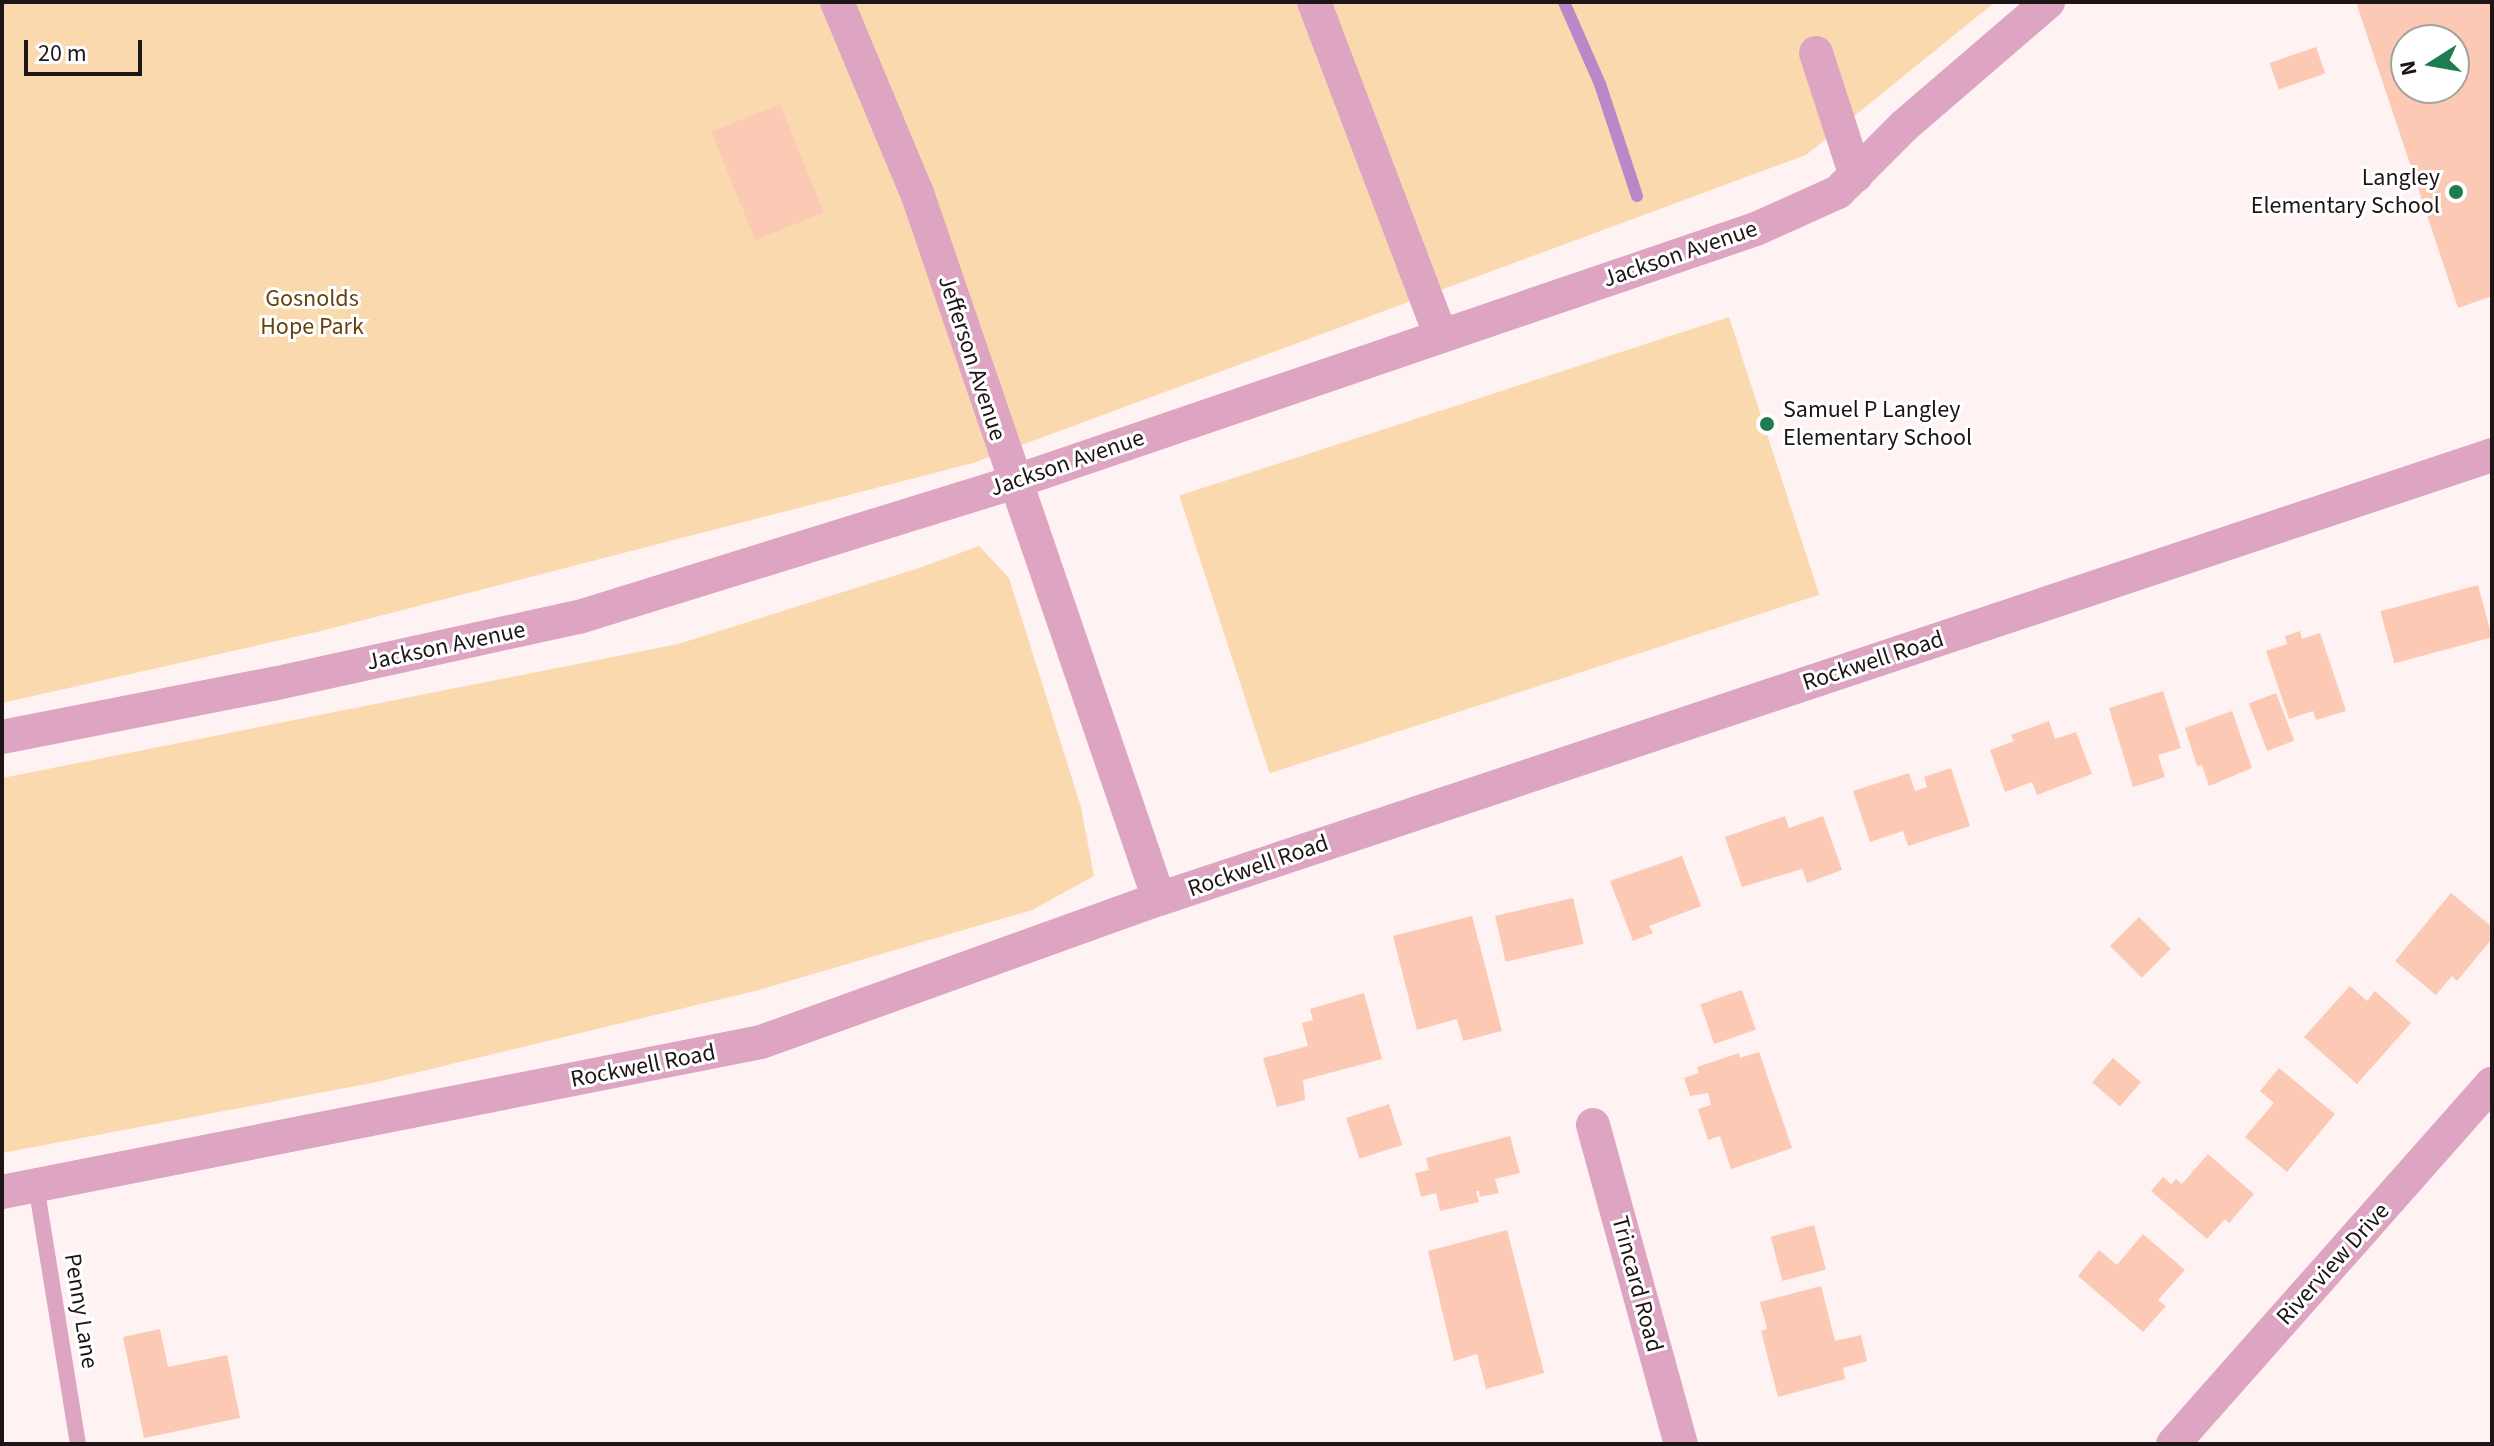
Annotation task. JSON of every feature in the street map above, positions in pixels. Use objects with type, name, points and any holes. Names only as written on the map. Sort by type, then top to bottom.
[{"type":"street","name":"Jefferson Avenue","points":[[837,2],[917,193],[1159,899]]},
{"type":"street","points":[[1314,2],[1441,336]]},
{"type":"street","name":"Jackson Avenue","points":[[2,737],[273,684],[579,617],[1014,482],[1756,229],[1817,204],[1856,176],[1904,126],[2048,2]]},
{"type":"street","points":[[1816,53],[1856,176]]},
{"type":"street","name":"Rockwell Road","points":[[2,1192],[761,1042],[1159,899],[2492,455]]},
{"type":"street","name":"Riverview Drive","points":[[2173,1444],[2492,1084]]},
{"type":"street","name":"Trincard Road","points":[[1593,1125],[1681,1444]]},
{"type":"lane","name":"Penny Lane","points":[[36,1185],[78,1444]]},
{"type":"green space","name":"Gosnolds Hope Park","points":[[2,2],[1995,2],[1806,155],[973,463],[321,631],[2,703]]},
{"type":"green space","points":[[1729,317],[1819,595],[1270,773],[1179,496]]},
{"type":"green space","points":[[979,546],[1009,578],[1081,807],[1094,876],[1032,910],[759,990],[377,1082],[2,1153],[2,778],[678,644]]},
{"type":"building","name":"Langley Elementary School","points":[[2356,2],[2492,2],[2492,296],[2458,308],[2390,104]]},
{"type":"building","points":[[2316,47],[2325,73],[2279,89],[2270,63]]},
{"type":"building","points":[[780,104],[824,212],[755,240],[711,132]]},
{"type":"building","points":[[2478,585],[2492,637],[2394,663],[2380,611]]},
{"type":"building","points":[[2300,631],[2302,639],[2320,633],[2346,711],[2316,720],[2313,711],[2289,719],[2266,651],[2287,644],[2285,636]]},
{"type":"building","points":[[2163,691],[2181,748],[2158,755],[2165,777],[2133,787],[2109,708]]},
{"type":"building","points":[[2276,693],[2294,741],[2267,751],[2249,703]]},
{"type":"building","points":[[2232,711],[2252,768],[2209,786],[2202,765],[2197,766],[2185,728]]},
{"type":"building","points":[[2049,721],[2055,739],[2076,732],[2092,774],[2037,795],[2032,782],[2005,792],[1990,750],[2014,741],[2011,735]]},
{"type":"building","points":[[1951,768],[1970,826],[1908,846],[1903,831],[1870,842],[1853,791],[1909,773],[1915,791],[1927,787],[1924,777]]},
{"type":"building","points":[[1785,816],[1789,828],[1823,816],[1842,870],[1807,883],[1802,869],[1742,887],[1725,837]]},
{"type":"building","points":[[1682,856],[1701,906],[1649,926],[1653,933],[1633,941],[1610,881]]},
{"type":"building","points":[[2451,893],[2492,927],[2492,939],[2457,981],[2452,976],[2436,995],[2395,961]]},
{"type":"building","points":[[1573,898],[1584,944],[1506,962],[1495,916]]},
{"type":"building","points":[[1472,916],[1502,1031],[1463,1041],[1457,1019],[1417,1030],[1393,936]]},
{"type":"building","points":[[2139,917],[2171,949],[2142,978],[2110,946]]},
{"type":"building","points":[[2350,986],[2367,1001],[2375,991],[2411,1023],[2357,1084],[2304,1037]]},
{"type":"building","points":[[1742,990],[1756,1030],[1714,1044],[1700,1004]]},
{"type":"building","points":[[1364,993],[1382,1059],[1303,1080],[1305,1100],[1277,1107],[1263,1058],[1308,1046],[1302,1023],[1313,1020],[1310,1009]]},
{"type":"building","points":[[1759,1052],[1792,1148],[1731,1169],[1720,1136],[1708,1140],[1698,1109],[1711,1105],[1708,1093],[1690,1096],[1684,1078],[1699,1073],[1697,1067],[1739,1053],[1740,1058]]},
{"type":"building","points":[[2113,1058],[2141,1082],[2120,1106],[2092,1082]]},
{"type":"building","points":[[2279,1068],[2335,1114],[2287,1172],[2245,1137],[2274,1103],[2260,1091]]},
{"type":"building","points":[[1389,1104],[1402,1145],[1359,1159],[1346,1118]]},
{"type":"building","points":[[1510,1136],[1520,1173],[1495,1179],[1499,1193],[1480,1197],[1479,1191],[1476,1191],[1479,1202],[1440,1211],[1436,1193],[1421,1197],[1415,1173],[1429,1170],[1426,1158]]},
{"type":"building","points":[[2208,1154],[2254,1194],[2229,1223],[2225,1219],[2207,1239],[2151,1191],[2163,1177],[2171,1184],[2176,1179],[2182,1184]]},
{"type":"building","points":[[1814,1225],[1826,1269],[1782,1281],[1771,1237]]},
{"type":"building","points":[[1507,1230],[1544,1373],[1486,1389],[1477,1354],[1454,1361],[1428,1251]]},
{"type":"building","points":[[2143,1234],[2185,1270],[2158,1300],[2166,1306],[2143,1332],[2078,1276],[2099,1250],[2117,1265]]},
{"type":"building","points":[[1821,1286],[1835,1341],[1861,1335],[1867,1361],[1843,1368],[1845,1379],[1778,1397],[1761,1331],[1767,1329],[1760,1302]]},
{"type":"building","points":[[160,1329],[168,1367],[227,1355],[240,1418],[144,1438],[123,1337]]},
{"type":"waterway","points":[[1564,2],[1600,84],[1637,196]]},
{"type":"place","name":"Langley Elementary School","points":[[2456,192]]},
{"type":"place","name":"Samuel P Langley Elementary School","points":[[1767,424]]}]
